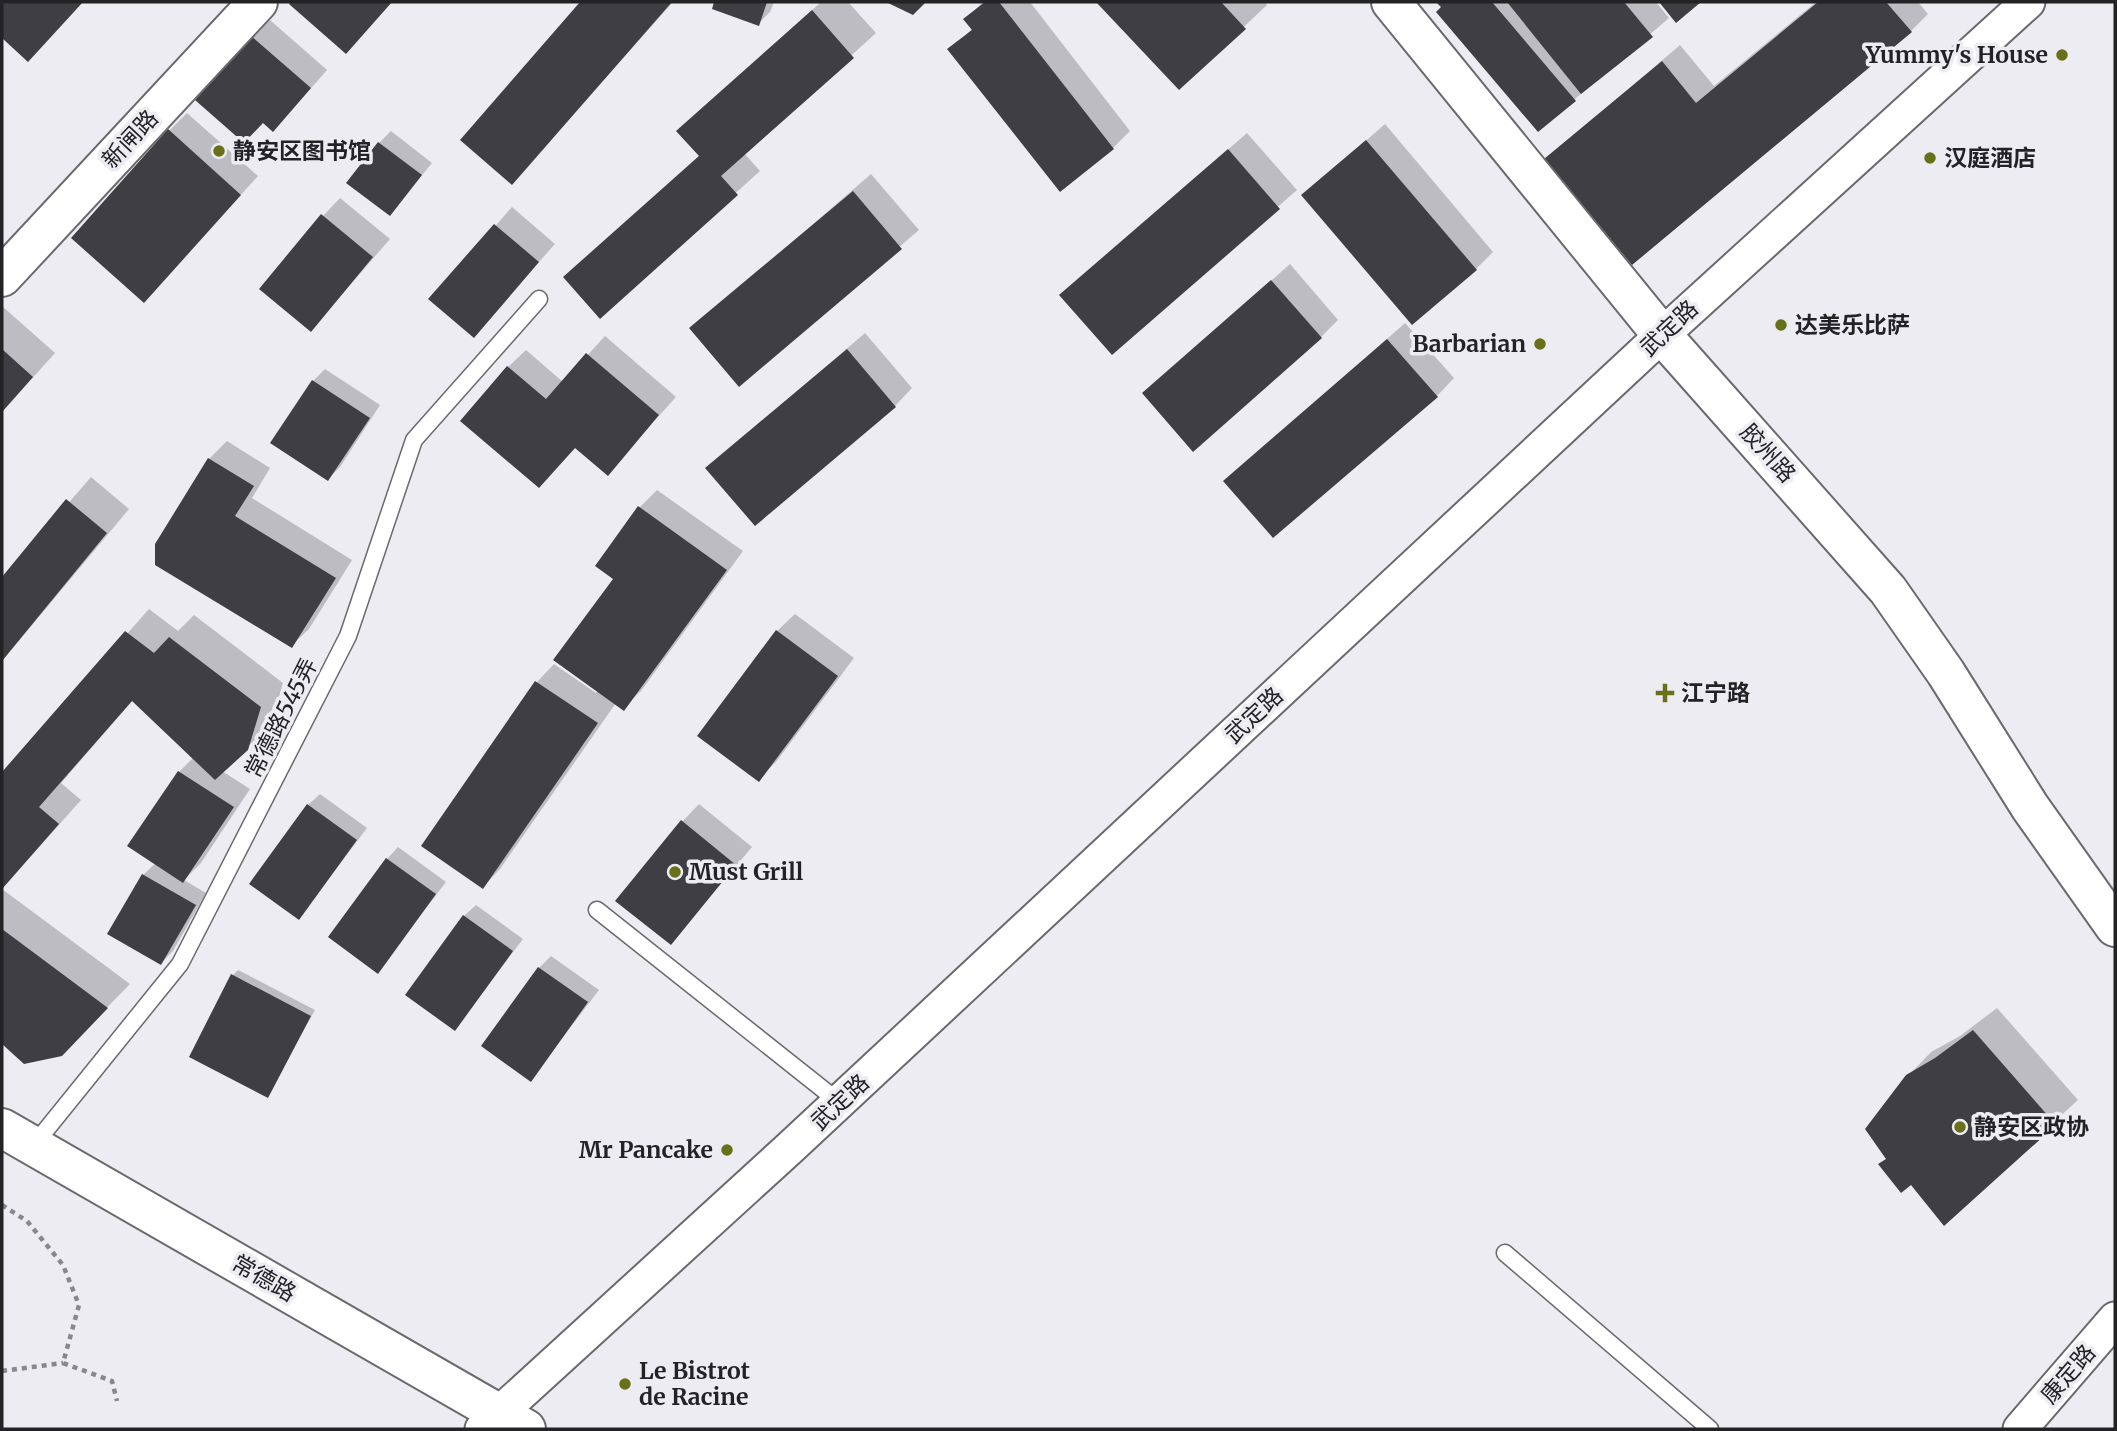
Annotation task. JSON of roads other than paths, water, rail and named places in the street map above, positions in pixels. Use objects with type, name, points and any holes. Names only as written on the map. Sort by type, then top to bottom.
[{"type":"street","name":"新闸路","points":[[2,277],[258,2]]},
{"type":"street","name":"武定路","points":[[502,1423],[839,1102],[1662,335],[2028,2]]},
{"type":"street","name":"胶州路","points":[[1400,5],[1662,335],[1888,590],[1946,673],[2030,807],[2115,927]]},
{"type":"street","name":"常德路","points":[[18,1137],[502,1423]]},
{"type":"street","name":"康定路","points":[[2020,1429],[2115,1319]]},
{"type":"lane","name":"常德路545弄","points":[[18,1137],[180,964],[348,636],[414,440],[539,299]]},
{"type":"lane","points":[[597,911],[839,1102]]},
{"type":"lane","points":[[1505,1253],[1710,1429]]},
{"type":"place","name":"Yummy's House","points":[[2062,55]]},
{"type":"place","name":"静安区图书馆","points":[[219,151]]},
{"type":"place","name":"汉庭酒店","points":[[1930,158]]},
{"type":"place","name":"达美乐比萨","points":[[1781,325]]},
{"type":"place","name":"Barbarian","points":[[1540,344]]},
{"type":"place","name":"江宁路","points":[[1665,693]]},
{"type":"place","name":"Must Grill","points":[[675,872]]},
{"type":"place","name":"静安区政协","points":[[1960,1127]]},
{"type":"place","name":"Mr Pancake","points":[[727,1150]]},
{"type":"place","name":"Le Bistrot de Racine","points":[[625,1384]]}]
